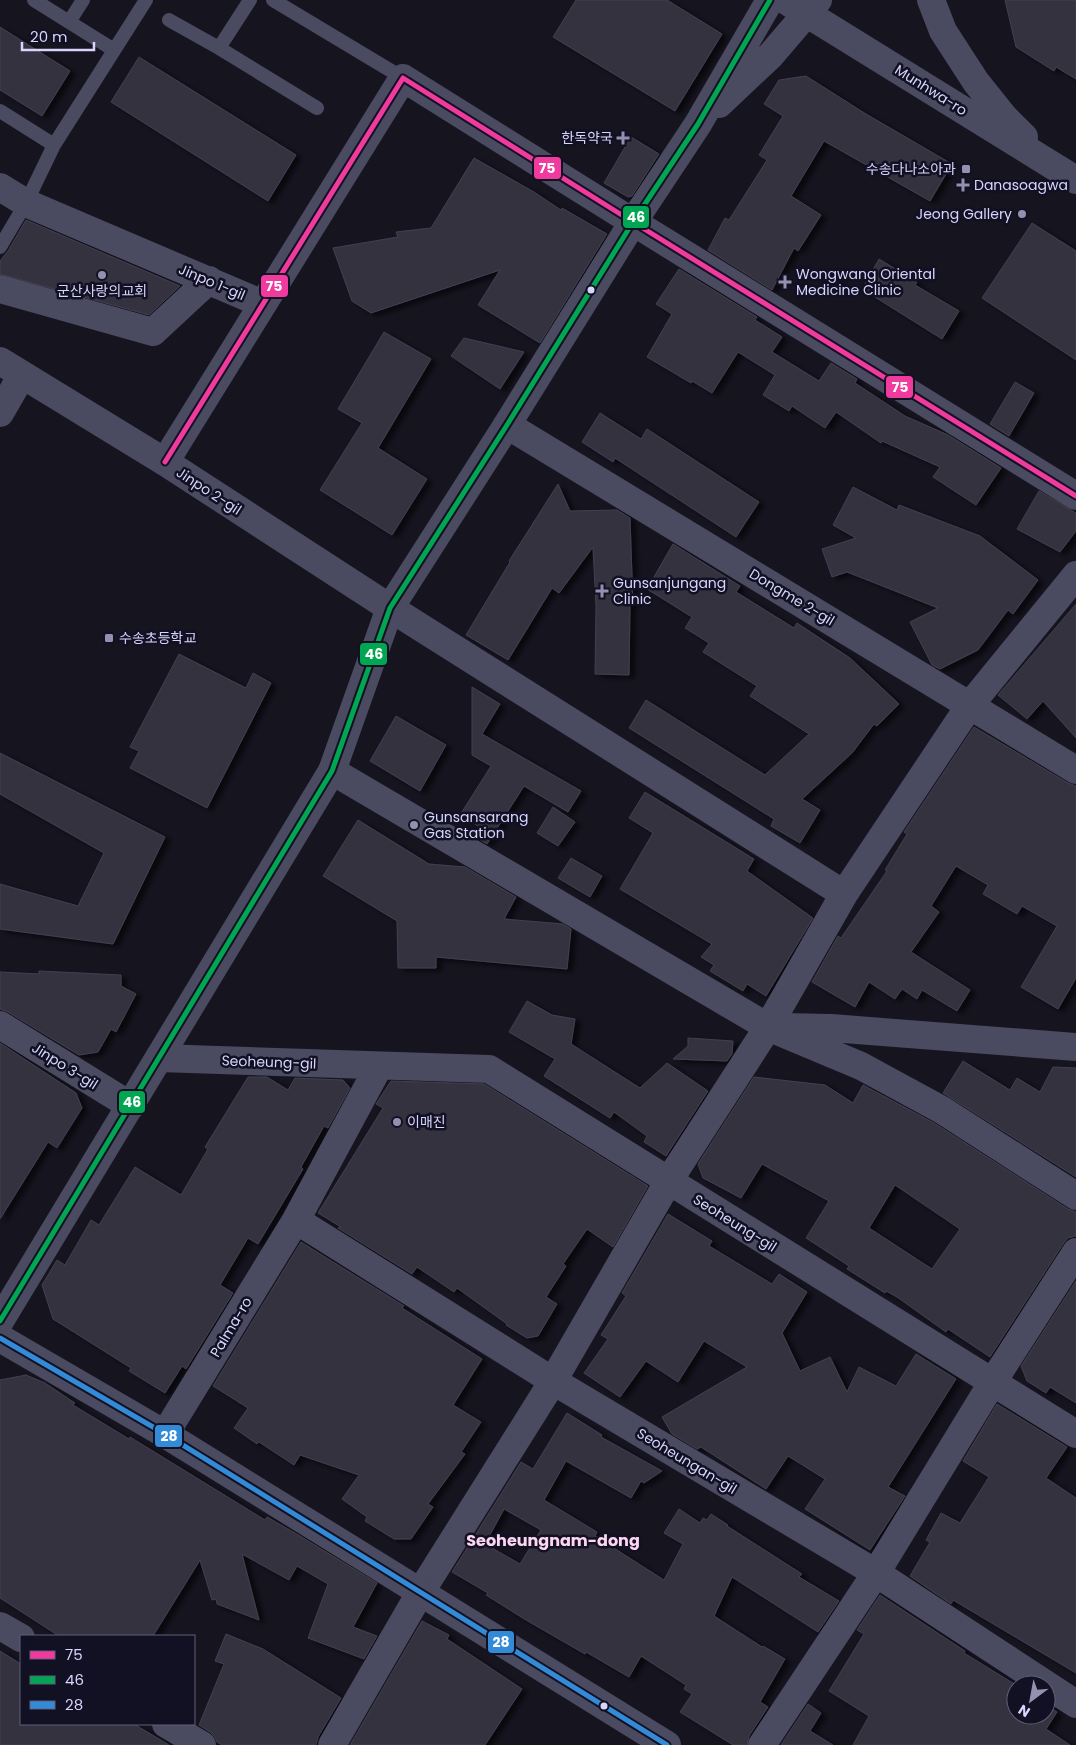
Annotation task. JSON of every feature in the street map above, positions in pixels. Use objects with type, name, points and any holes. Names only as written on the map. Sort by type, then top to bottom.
[{"type":"street","points":[[0,1321],[332,771],[390,608],[507,425],[633,222],[698,124],[770,0]]},
{"type":"street","points":[[931,0],[943,31],[976,82],[1004,117],[1066,174]]},
{"type":"street","points":[[698,124],[771,55],[803,4]]},
{"type":"street","name":"Munhwa-ro","points":[[803,4],[1066,174]]},
{"type":"street","points":[[403,78],[1076,496]]},
{"type":"street","name":"Jinpo 1-gil","points":[[0,187],[26,203],[263,304],[403,78]]},
{"type":"street","points":[[0,289],[152,332],[209,280]]},
{"type":"street","points":[[165,462],[263,304]]},
{"type":"street","points":[[0,413],[11,368]]},
{"type":"street","name":"Jinpo 2-gil","points":[[11,368],[165,462],[390,608],[844,894]]},
{"type":"street","name":"Dongme 2-gil","points":[[507,425],[1076,770]]},
{"type":"street","points":[[332,1745],[420,1593],[553,1381],[668,1182],[768,1027],[844,894],[970,705],[1076,575]]},
{"type":"street","points":[[332,771],[768,1027],[861,1066],[942,1110],[1076,1196]]},
{"type":"street","name":"Jinpo 3-gil","points":[[0,1025],[131,1106]]},
{"type":"street","points":[[768,1027],[831,1028],[1076,1047]]},
{"type":"street","name":"Seoheung-gil","points":[[160,1058],[489,1069],[1076,1434]]},
{"type":"street","points":[[296,1220],[379,1066]]},
{"type":"street","name":"Seoheungan-gil","points":[[296,1220],[553,1381],[876,1573],[1076,1704]]},
{"type":"street","name":"Palma-ro","points":[[165,1434],[296,1220]]},
{"type":"street","points":[[762,1745],[876,1573],[992,1383],[1076,1252]]},
{"type":"street","points":[[0,1338],[165,1434],[667,1745]]},
{"type":"street","points":[[0,1626],[20,1637]]},
{"type":"street","points":[[168,1725],[202,1745]]},
{"type":"lane","points":[[34,0],[114,50]]},
{"type":"lane","points":[[69,22],[83,0]]},
{"type":"lane","points":[[0,247],[26,203],[54,145],[146,0]]},
{"type":"lane","points":[[219,48],[250,0]]},
{"type":"lane","points":[[273,0],[403,78]]},
{"type":"lane","points":[[169,20],[317,108]]},
{"type":"lane","points":[[0,111],[54,145]]},
{"type":"building","points":[[576,0],[667,0],[722,34],[675,111],[553,37]]},
{"type":"building","points":[[1005,0],[1076,0],[1076,79],[1056,67],[1054,71],[1016,47]]},
{"type":"building","points":[[0,27],[70,71],[42,116],[0,90]]},
{"type":"building","points":[[139,57],[296,155],[268,201],[111,102]]},
{"type":"building","points":[[806,76],[866,114],[952,164],[930,201],[824,141],[791,196],[821,215],[798,251],[794,248],[772,290],[708,250],[725,218],[729,220],[767,160],[759,155],[783,116],[764,104],[779,80]]},
{"type":"building","points":[[631,137],[659,154],[632,196],[628,197],[604,183]]},
{"type":"building","points":[[474,158],[534,192],[561,210],[562,208],[607,234],[540,343],[478,305],[500,270],[371,313],[352,301],[333,248],[398,237],[396,232],[431,228]]},
{"type":"building","points":[[26,220],[180,286],[149,315],[0,274],[0,261]]},
{"type":"building","points":[[1032,223],[1076,251],[1076,360],[982,298]]},
{"type":"building","points":[[879,259],[917,282],[915,285],[959,311],[942,339],[862,289]]},
{"type":"building","points":[[679,269],[757,317],[755,320],[782,337],[772,352],[819,381],[831,363],[857,379],[855,383],[905,416],[948,435],[1001,468],[976,505],[933,477],[940,467],[882,441],[881,443],[836,412],[825,428],[792,406],[789,411],[763,395],[775,375],[738,352],[712,393],[647,357],[672,314],[656,304]]},
{"type":"building","points":[[384,332],[431,359],[378,448],[427,479],[392,535],[320,490],[362,423],[338,409]]},
{"type":"building","points":[[464,338],[524,352],[500,389],[451,356]]},
{"type":"building","points":[[1015,382],[1034,393],[1009,436],[990,424]]},
{"type":"building","points":[[600,413],[641,439],[647,429],[759,502],[736,537],[615,458],[613,462],[582,442]]},
{"type":"building","points":[[558,484],[570,511],[617,510],[630,518],[633,605],[630,606],[629,675],[595,674],[596,607],[593,547],[559,593],[552,588],[508,660],[466,635],[509,561]]},
{"type":"building","points":[[853,487],[897,510],[899,505],[980,536],[1038,580],[1013,614],[1008,610],[978,650],[940,669],[932,665],[910,622],[938,608],[847,572],[832,577],[822,549],[856,538],[833,525]]},
{"type":"building","points":[[1039,491],[1076,513],[1076,531],[1060,552],[1017,529]]},
{"type":"building","points":[[673,544],[740,586],[736,592],[794,628],[797,623],[850,658],[899,704],[877,726],[874,724],[852,753],[802,799],[820,810],[800,843],[771,826],[774,819],[629,728],[646,700],[765,775],[809,734],[750,696],[757,686],[703,652],[709,643],[685,628],[692,617],[647,589]]},
{"type":"building","points":[[1076,604],[1076,738],[1043,701],[1027,719],[998,695]]},
{"type":"building","points":[[179,654],[246,688],[253,673],[271,683],[207,808],[130,768],[139,751],[130,747]]},
{"type":"building","points":[[472,687],[500,704],[482,734],[581,791],[568,812],[524,786],[487,844],[476,837],[478,826],[460,815],[491,766],[472,755]]},
{"type":"building","points":[[396,716],[446,745],[420,791],[370,761]]},
{"type":"building","points":[[974,727],[1076,786],[1076,978],[1058,1009],[1021,987],[1057,926],[1022,906],[1017,914],[983,894],[988,885],[956,866],[931,906],[939,912],[911,952],[970,990],[957,1011],[922,990],[917,999],[902,989],[895,999],[869,982],[855,1007],[812,982],[838,936],[841,938],[887,871],[885,870],[907,834],[904,832]]},
{"type":"building","points":[[0,753],[165,837],[113,944],[0,929],[0,884],[78,906],[104,853],[0,794]]},
{"type":"building","points":[[645,792],[754,859],[747,871],[813,918],[766,996],[747,984],[743,991],[710,971],[714,965],[701,957],[712,944],[620,889],[653,833],[629,818]]},
{"type":"building","points":[[553,807],[575,822],[558,846],[537,833]]},
{"type":"building","points":[[358,820],[429,864],[465,867],[516,897],[504,919],[563,924],[571,929],[567,969],[436,957],[436,968],[398,968],[397,921],[323,876]]},
{"type":"building","points":[[571,858],[602,876],[590,897],[558,878]]},
{"type":"building","points":[[39,971],[121,975],[121,986],[136,994],[116,1032],[111,1029],[98,1052],[79,1055],[0,1009],[0,972],[39,974]]},
{"type":"building","points":[[527,1001],[552,1015],[575,1019],[571,1044],[640,1088],[667,1063],[708,1091],[666,1156],[644,1142],[647,1136],[614,1112],[610,1118],[544,1076],[555,1059],[509,1032]]},
{"type":"building","points":[[688,1038],[733,1041],[732,1054],[727,1061],[673,1059],[688,1046]]},
{"type":"building","points":[[0,1043],[76,1093],[82,1108],[57,1148],[48,1142],[0,1219]]},
{"type":"building","points":[[963,1061],[1010,1090],[1017,1078],[1040,1092],[1053,1067],[1076,1068],[1076,1177],[943,1093]]},
{"type":"building","points":[[248,1077],[267,1077],[288,1090],[295,1078],[343,1080],[350,1088],[328,1128],[324,1126],[301,1167],[303,1169],[258,1244],[248,1238],[220,1285],[233,1293],[186,1369],[182,1366],[165,1393],[129,1371],[131,1368],[53,1319],[42,1285],[57,1260],[65,1265],[91,1220],[99,1225],[135,1167],[181,1195],[208,1149],[205,1147]]},
{"type":"building","points":[[754,1077],[825,1085],[853,1103],[863,1085],[934,1123],[1068,1209],[1076,1212],[1076,1236],[1068,1238],[1063,1244],[990,1357],[948,1329],[946,1332],[897,1297],[886,1291],[885,1293],[847,1269],[849,1266],[806,1238],[829,1201],[762,1164],[741,1198],[703,1178],[698,1164]],"holes":[[[895,1185],[960,1229],[932,1269],[869,1228]]]},
{"type":"building","points":[[391,1081],[484,1084],[648,1186],[613,1247],[587,1229],[563,1264],[566,1266],[546,1297],[557,1304],[538,1336],[527,1338],[506,1325],[457,1288],[454,1292],[417,1267],[412,1274],[338,1228],[341,1227],[318,1213],[383,1108],[376,1104]]},
{"type":"building","points":[[668,1214],[712,1241],[709,1246],[772,1284],[779,1274],[807,1292],[782,1333],[800,1371],[830,1357],[847,1392],[859,1367],[896,1386],[916,1354],[956,1379],[888,1487],[905,1496],[870,1550],[805,1509],[825,1479],[788,1456],[766,1489],[701,1447],[697,1449],[672,1434],[662,1417],[747,1367],[704,1341],[678,1382],[646,1361],[620,1397],[584,1373],[608,1339],[601,1335],[626,1296],[622,1293]]},
{"type":"building","points":[[301,1242],[404,1306],[402,1308],[482,1359],[453,1405],[481,1422],[461,1452],[465,1454],[428,1504],[433,1507],[411,1539],[394,1539],[365,1521],[367,1517],[342,1499],[359,1475],[300,1455],[294,1465],[259,1442],[257,1444],[234,1428],[248,1408],[213,1386]]},
{"type":"building","points":[[1076,1281],[1076,1403],[1050,1387],[1046,1393],[1027,1381],[1021,1366]]},
{"type":"building","points":[[26,1375],[45,1383],[75,1403],[73,1405],[129,1439],[130,1437],[265,1520],[267,1517],[377,1583],[353,1627],[377,1636],[364,1659],[308,1638],[328,1584],[297,1566],[289,1580],[242,1554],[259,1620],[217,1604],[216,1599],[212,1600],[200,1560],[154,1635],[57,1635],[0,1598],[0,1380]]},
{"type":"building","points":[[997,1404],[1067,1447],[1046,1478],[1076,1498],[1076,1673],[953,1600],[951,1604],[910,1576],[930,1542],[926,1540],[941,1513],[960,1523],[989,1477],[963,1461]]},
{"type":"building","points":[[567,1413],[602,1435],[601,1437],[662,1471],[644,1483],[641,1481],[631,1498],[566,1461],[544,1500],[597,1532],[595,1536],[664,1580],[683,1544],[664,1533],[679,1509],[700,1523],[703,1518],[707,1520],[711,1514],[802,1574],[799,1577],[839,1601],[818,1632],[732,1577],[714,1616],[762,1647],[785,1659],[760,1702],[768,1707],[749,1736],[747,1745],[733,1745],[680,1712],[692,1694],[684,1689],[686,1685],[641,1656],[629,1677],[526,1620],[486,1595],[488,1593],[452,1572],[521,1462],[533,1469]],"holes":[[[504,1509],[541,1530],[520,1564],[485,1544]]]},
{"type":"building","points":[[880,1595],[965,1651],[964,1653],[1006,1679],[1006,1725],[1049,1725],[1046,1729],[1070,1745],[853,1745],[869,1716],[829,1691],[864,1634],[857,1630]]},
{"type":"building","points":[[422,1621],[449,1635],[447,1639],[522,1689],[485,1745],[350,1745]]},
{"type":"building","points":[[226,1634],[263,1649],[341,1698],[318,1737],[316,1745],[222,1745],[217,1742],[210,1732],[199,1725],[224,1664],[215,1661]]},
{"type":"building","points":[[0,1651],[20,1663],[20,1725],[136,1725],[169,1745],[0,1745]]},
{"type":"building","points":[[808,1704],[821,1713],[810,1731],[833,1745],[781,1745]]},
{"type":"transit line","name":"46","points":[[0,1321],[332,771],[390,608],[507,425],[633,222],[698,124],[770,0]]},
{"type":"transit line","name":"75","points":[[165,462],[403,78],[1076,496]]},
{"type":"transit line","name":"28","points":[[0,1338],[165,1434],[667,1745]]},
{"type":"place","name":"한독약국","points":[[623,138]]},
{"type":"place","name":"수송다나소아과","points":[[966,169]]},
{"type":"place","name":"Danasoagwa","points":[[963,185]]},
{"type":"place","name":"Jeong Gallery","points":[[1022,214]]},
{"type":"place","name":"군산사랑의교회","points":[[102,275]]},
{"type":"place","name":"Wongwang Oriental Medicine Clinic","points":[[785,282]]},
{"type":"place","name":"Gunsanjungang Clinic","points":[[602,591]]},
{"type":"place","name":"수송초등학교","points":[[109,638]]},
{"type":"place","name":"Gunsansarang Gas Station","points":[[414,825]]},
{"type":"place","name":"이매진","points":[[397,1122]]},
{"type":"district","name":"Seoheungnam-dong","points":[[553,1540]]}]
